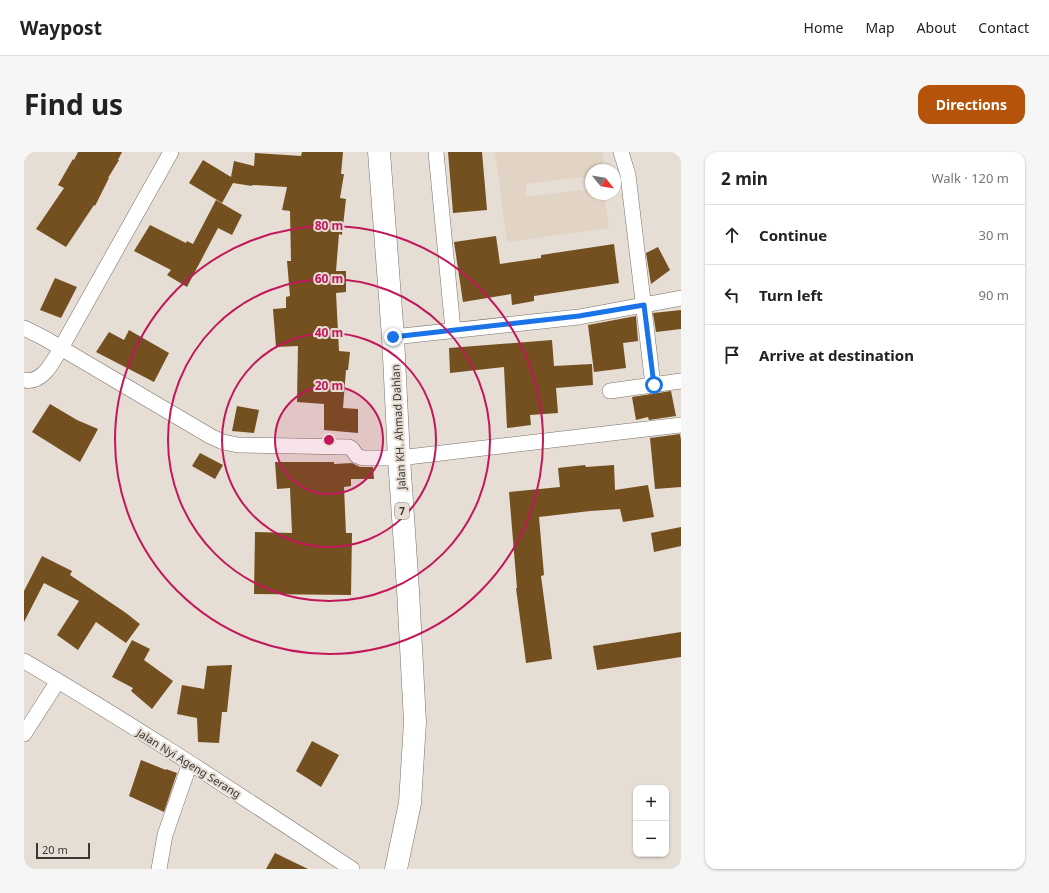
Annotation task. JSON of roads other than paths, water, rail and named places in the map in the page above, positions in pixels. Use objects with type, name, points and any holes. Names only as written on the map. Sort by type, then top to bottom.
[{"type":"highway","name":"Jalan KH. Ahmad Dahlan","points":[[378,152],[393,337],[415,722],[410,803],[396,869]]},
{"type":"street","points":[[24,380],[35,380],[45,373],[61,348],[170,152]]},
{"type":"street","points":[[436,152],[453,330]]},
{"type":"street","points":[[621,152],[628,175],[654,385]]},
{"type":"street","points":[[393,337],[579,316],[681,298]]},
{"type":"street","points":[[24,328],[44,338],[210,436],[223,442],[238,446],[349,447],[357,456],[363,458],[399,458],[681,425]]},
{"type":"street","points":[[610,392],[681,381]]},
{"type":"street","name":"Jalan Nyi Ageng Serang","points":[[24,661],[190,763],[352,869]]},
{"type":"street","points":[[24,734],[58,681]]},
{"type":"street","points":[[159,869],[165,835],[190,763]]}]
